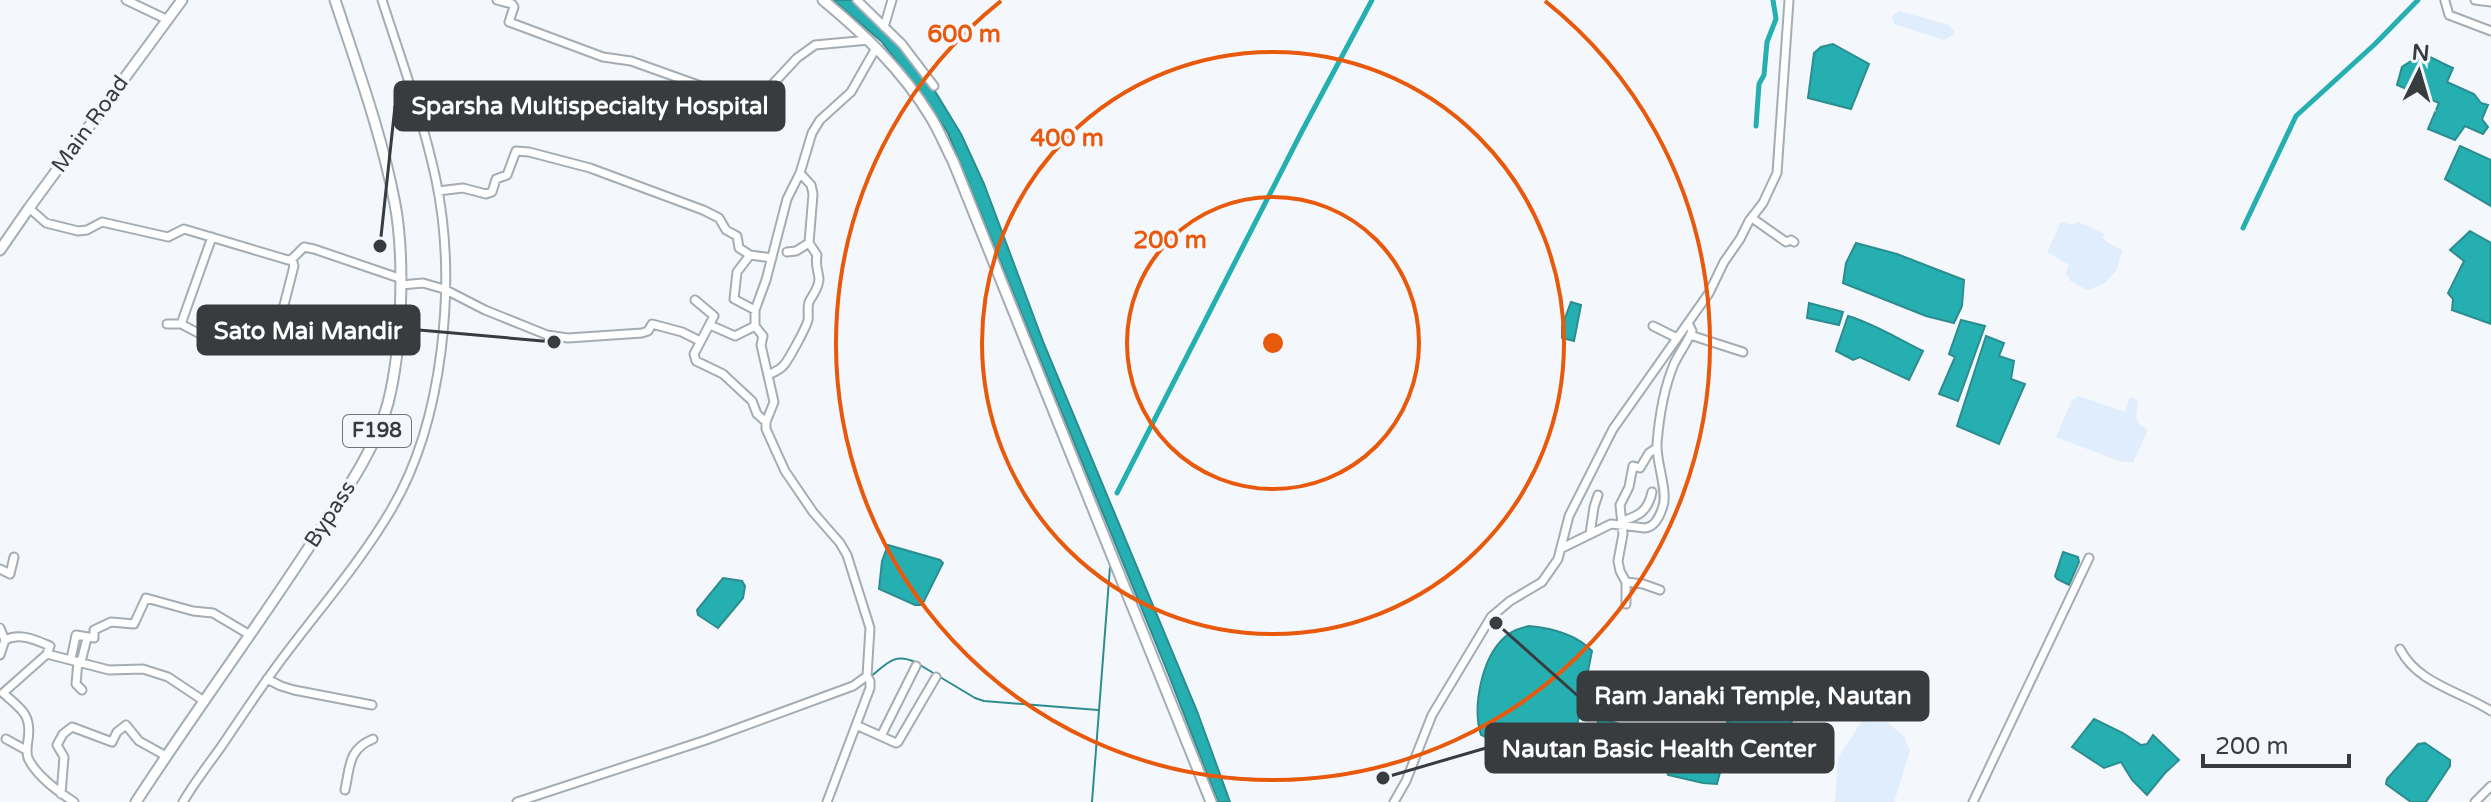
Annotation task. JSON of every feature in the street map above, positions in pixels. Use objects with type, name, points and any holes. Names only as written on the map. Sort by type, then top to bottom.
[{"type":"main road","name":"Main Road","points":[[0,250],[182,0]]},
{"type":"main road","name":"Bypass","points":[[136,802],[353,480],[388,404],[396,353],[400,243],[392,193],[376,130],[335,0]]},
{"type":"main road","points":[[823,0],[873,44],[901,74],[930,117],[953,161],[1211,802]]},
{"type":"street","points":[[126,0],[168,20]]},
{"type":"street","points":[[141,8],[146,0]]},
{"type":"street","points":[[183,802],[267,679],[391,511],[415,464],[432,403],[444,316],[443,238],[438,191],[382,0]]},
{"type":"street","points":[[497,0],[514,7],[509,22],[603,57],[631,61],[701,86],[758,100],[797,58],[815,45],[873,44],[851,92],[820,120],[812,133],[800,173],[787,199],[755,310],[755,326],[763,336],[761,345],[774,402],[766,429],[785,471],[847,555],[870,628],[870,688],[827,802]]},
{"type":"street","points":[[857,0],[902,44],[934,86]]},
{"type":"street","points":[[884,27],[892,0]]},
{"type":"street","points":[[1394,802],[1406,781],[1432,715],[1491,617],[1510,601],[1542,582],[1558,559],[1569,516],[1600,451],[1709,293],[1724,262],[1763,203],[1777,173],[1789,0]]},
{"type":"street","points":[[2475,0],[2491,2]]},
{"type":"street","points":[[2445,1],[2449,15],[2491,31]]},
{"type":"street","points":[[438,191],[463,188],[486,194],[492,192],[496,179],[507,175],[513,154],[516,151],[529,152],[590,168],[703,210],[719,218],[726,230],[737,236],[739,248],[750,255],[772,258]]},
{"type":"street","points":[[768,375],[785,364],[809,317],[809,302],[819,277],[815,267],[816,250],[809,243],[813,194],[811,185],[800,173]]},
{"type":"street","points":[[29,208],[46,223],[78,231],[102,222],[168,237],[184,229],[292,259]]},
{"type":"street","points":[[1752,218],[1786,242],[1794,242]]},
{"type":"street","points":[[181,324],[212,237]]},
{"type":"street","points":[[787,252],[796,251],[809,243]]},
{"type":"street","points":[[292,259],[304,247],[400,282],[423,283],[444,289],[485,310],[547,335],[568,338],[642,333],[648,331],[652,324],[682,332],[700,341]]},
{"type":"street","points":[[750,255],[737,272],[734,299],[755,310]]},
{"type":"street","points":[[284,305],[294,266],[292,259]]},
{"type":"street","points":[[695,300],[714,316],[694,354],[696,361],[723,374],[752,401],[757,414],[766,422]]},
{"type":"street","points":[[1562,548],[1611,524],[1650,528],[1664,505],[1657,448],[1662,407],[1674,364],[1692,331],[1688,323]]},
{"type":"street","points":[[167,324],[181,324],[200,334]]},
{"type":"street","points":[[710,325],[735,336],[755,326]]},
{"type":"street","points":[[1653,326],[1677,338]]},
{"type":"street","points":[[1690,335],[1743,352]]},
{"type":"street","points":[[1626,604],[1626,582],[1618,561],[1622,542],[1620,505],[1629,487],[1633,466],[1640,468],[1649,453],[1657,448]]},
{"type":"street","points":[[1622,523],[1643,512],[1650,503],[1652,492]]},
{"type":"street","points":[[1590,534],[1598,495]]},
{"type":"street","points":[[0,569],[10,574],[14,557]]},
{"type":"street","points":[[1973,802],[2089,558]]},
{"type":"street","points":[[1626,582],[1660,590]]},
{"type":"street","points":[[82,690],[76,684],[76,635],[94,638],[94,630],[111,622],[134,624],[146,598],[193,611],[213,613],[250,635]]},
{"type":"street","points":[[0,628],[5,640],[0,655]]},
{"type":"street","points":[[5,640],[12,636],[34,639],[50,646],[47,654],[2,692],[24,711],[30,725],[26,750],[34,767],[61,794],[74,802]]},
{"type":"street","points":[[2400,649],[2406,661],[2422,675],[2491,711]]},
{"type":"street","points":[[47,654],[109,670],[143,669],[168,677],[204,701]]},
{"type":"street","points":[[881,736],[916,666]]},
{"type":"street","points":[[856,725],[898,742],[936,677]]},
{"type":"street","points":[[517,802],[706,740],[868,678]]},
{"type":"street","points":[[267,679],[281,686],[372,705]]},
{"type":"street","points":[[61,794],[64,757],[57,745],[58,740],[72,727],[112,742],[117,732],[126,725],[139,741],[166,756]]},
{"type":"street","points":[[6,739],[26,750]]},
{"type":"street","points":[[345,790],[354,751],[373,739]]},
{"type":"street","points":[[2475,802],[2491,786]]},
{"type":"shaded area","points":[[1899,11],[1949,25],[1954,32],[1944,40],[1894,24],[1892,16]]},
{"type":"shaded area","points":[[2061,222],[2088,226],[2104,234],[2107,242],[2123,250],[2116,271],[2104,284],[2087,290],[2069,280],[2065,274],[2069,265],[2047,252]]},
{"type":"shaded area","points":[[2078,396],[2125,412],[2130,397],[2138,400],[2136,417],[2140,425],[2148,430],[2133,463],[2119,461],[2056,437],[2072,400]]},
{"type":"shaded area","points":[[1862,721],[1886,722],[1904,736],[1910,751],[1894,802],[1835,802],[1838,758]]},
{"type":"water","points":[[833,0],[852,0],[879,24],[930,83],[961,134],[984,184],[1044,344],[1197,711],[1230,802],[1218,802],[948,133],[881,41]]},
{"type":"water","points":[[1833,44],[1869,64],[1851,109],[1808,98],[1814,53],[1821,47]]},
{"type":"water","points":[[2416,52],[2453,68],[2447,82],[2474,94],[2481,103],[2488,105],[2482,119],[2488,127],[2483,134],[2465,126],[2455,140],[2428,129],[2439,103],[2397,85],[2402,67],[2414,59]]},
{"type":"water","points":[[2460,146],[2491,160],[2491,206],[2445,179]]},
{"type":"water","points":[[2470,231],[2491,243],[2491,324],[2452,310],[2453,299],[2448,293],[2464,261],[2450,250]]},
{"type":"water","points":[[1856,243],[1897,254],[1964,280],[1962,306],[1954,323],[1926,316],[1843,283],[1846,263]]},
{"type":"water","points":[[1571,302],[1581,305],[1574,341],[1562,338],[1562,326]]},
{"type":"water","points":[[1809,303],[1843,312],[1839,325],[1807,318]]},
{"type":"water","points":[[1848,316],[1923,351],[1909,380],[1860,357],[1853,360],[1836,351]]},
{"type":"water","points":[[1961,320],[1985,326],[1958,401],[1939,394],[1955,357],[1949,354]]},
{"type":"water","points":[[1986,336],[2004,343],[1999,356],[2014,361],[2011,379],[2025,384],[1999,444],[1957,426]]},
{"type":"water","points":[[888,545],[943,563],[922,605],[915,605],[879,589],[882,561]]},
{"type":"water","points":[[2063,552],[2078,557],[2079,562],[2069,585],[2055,576]]},
{"type":"water","points":[[723,578],[742,581],[745,586],[743,598],[718,628],[698,615],[697,610]]},
{"type":"water","points":[[1529,626],[1563,633],[1592,651],[1573,746],[1560,757],[1547,756],[1527,747],[1481,735],[1479,697],[1490,657],[1508,635]]},
{"type":"water","points":[[1731,701],[1765,707],[1793,720],[1781,736],[1727,722]]},
{"type":"water","points":[[1599,718],[1669,738],[1673,743],[1664,769],[1659,771],[1592,753]]},
{"type":"water","points":[[2094,719],[2141,745],[2147,744],[2153,735],[2179,760],[2147,795],[2132,780],[2121,762],[2104,768],[2072,747]]},
{"type":"water","points":[[1675,742],[1724,757],[1717,784],[1668,775]]},
{"type":"water","points":[[2425,743],[2450,760],[2450,766],[2426,802],[2411,802],[2386,784],[2387,779],[2418,744]]},
{"type":"waterway","points":[[1117,493],[1372,0]]},
{"type":"waterway","points":[[1756,126],[1759,84],[1764,75],[1767,42],[1776,19],[1773,0]]},
{"type":"waterway","points":[[2243,228],[2296,116],[2418,0]]},
{"type":"waterway","points":[[1092,802],[1110,567]]},
{"type":"waterway","points":[[869,678],[895,659],[915,662]]},
{"type":"waterway","points":[[920,665],[984,701],[1098,710]]},
{"type":"waterway","points":[[808,706],[854,689]]},
{"type":"place","name":"Sparsha Multispecialty Hospital","points":[[380,246]]},
{"type":"place","name":"Sato Mai Mandir","points":[[554,342]]},
{"type":"place","name":"Ram Janaki Temple, Nautan","points":[[1496,623]]},
{"type":"place","name":"Nautan Basic Health Center","points":[[1383,778]]}]
